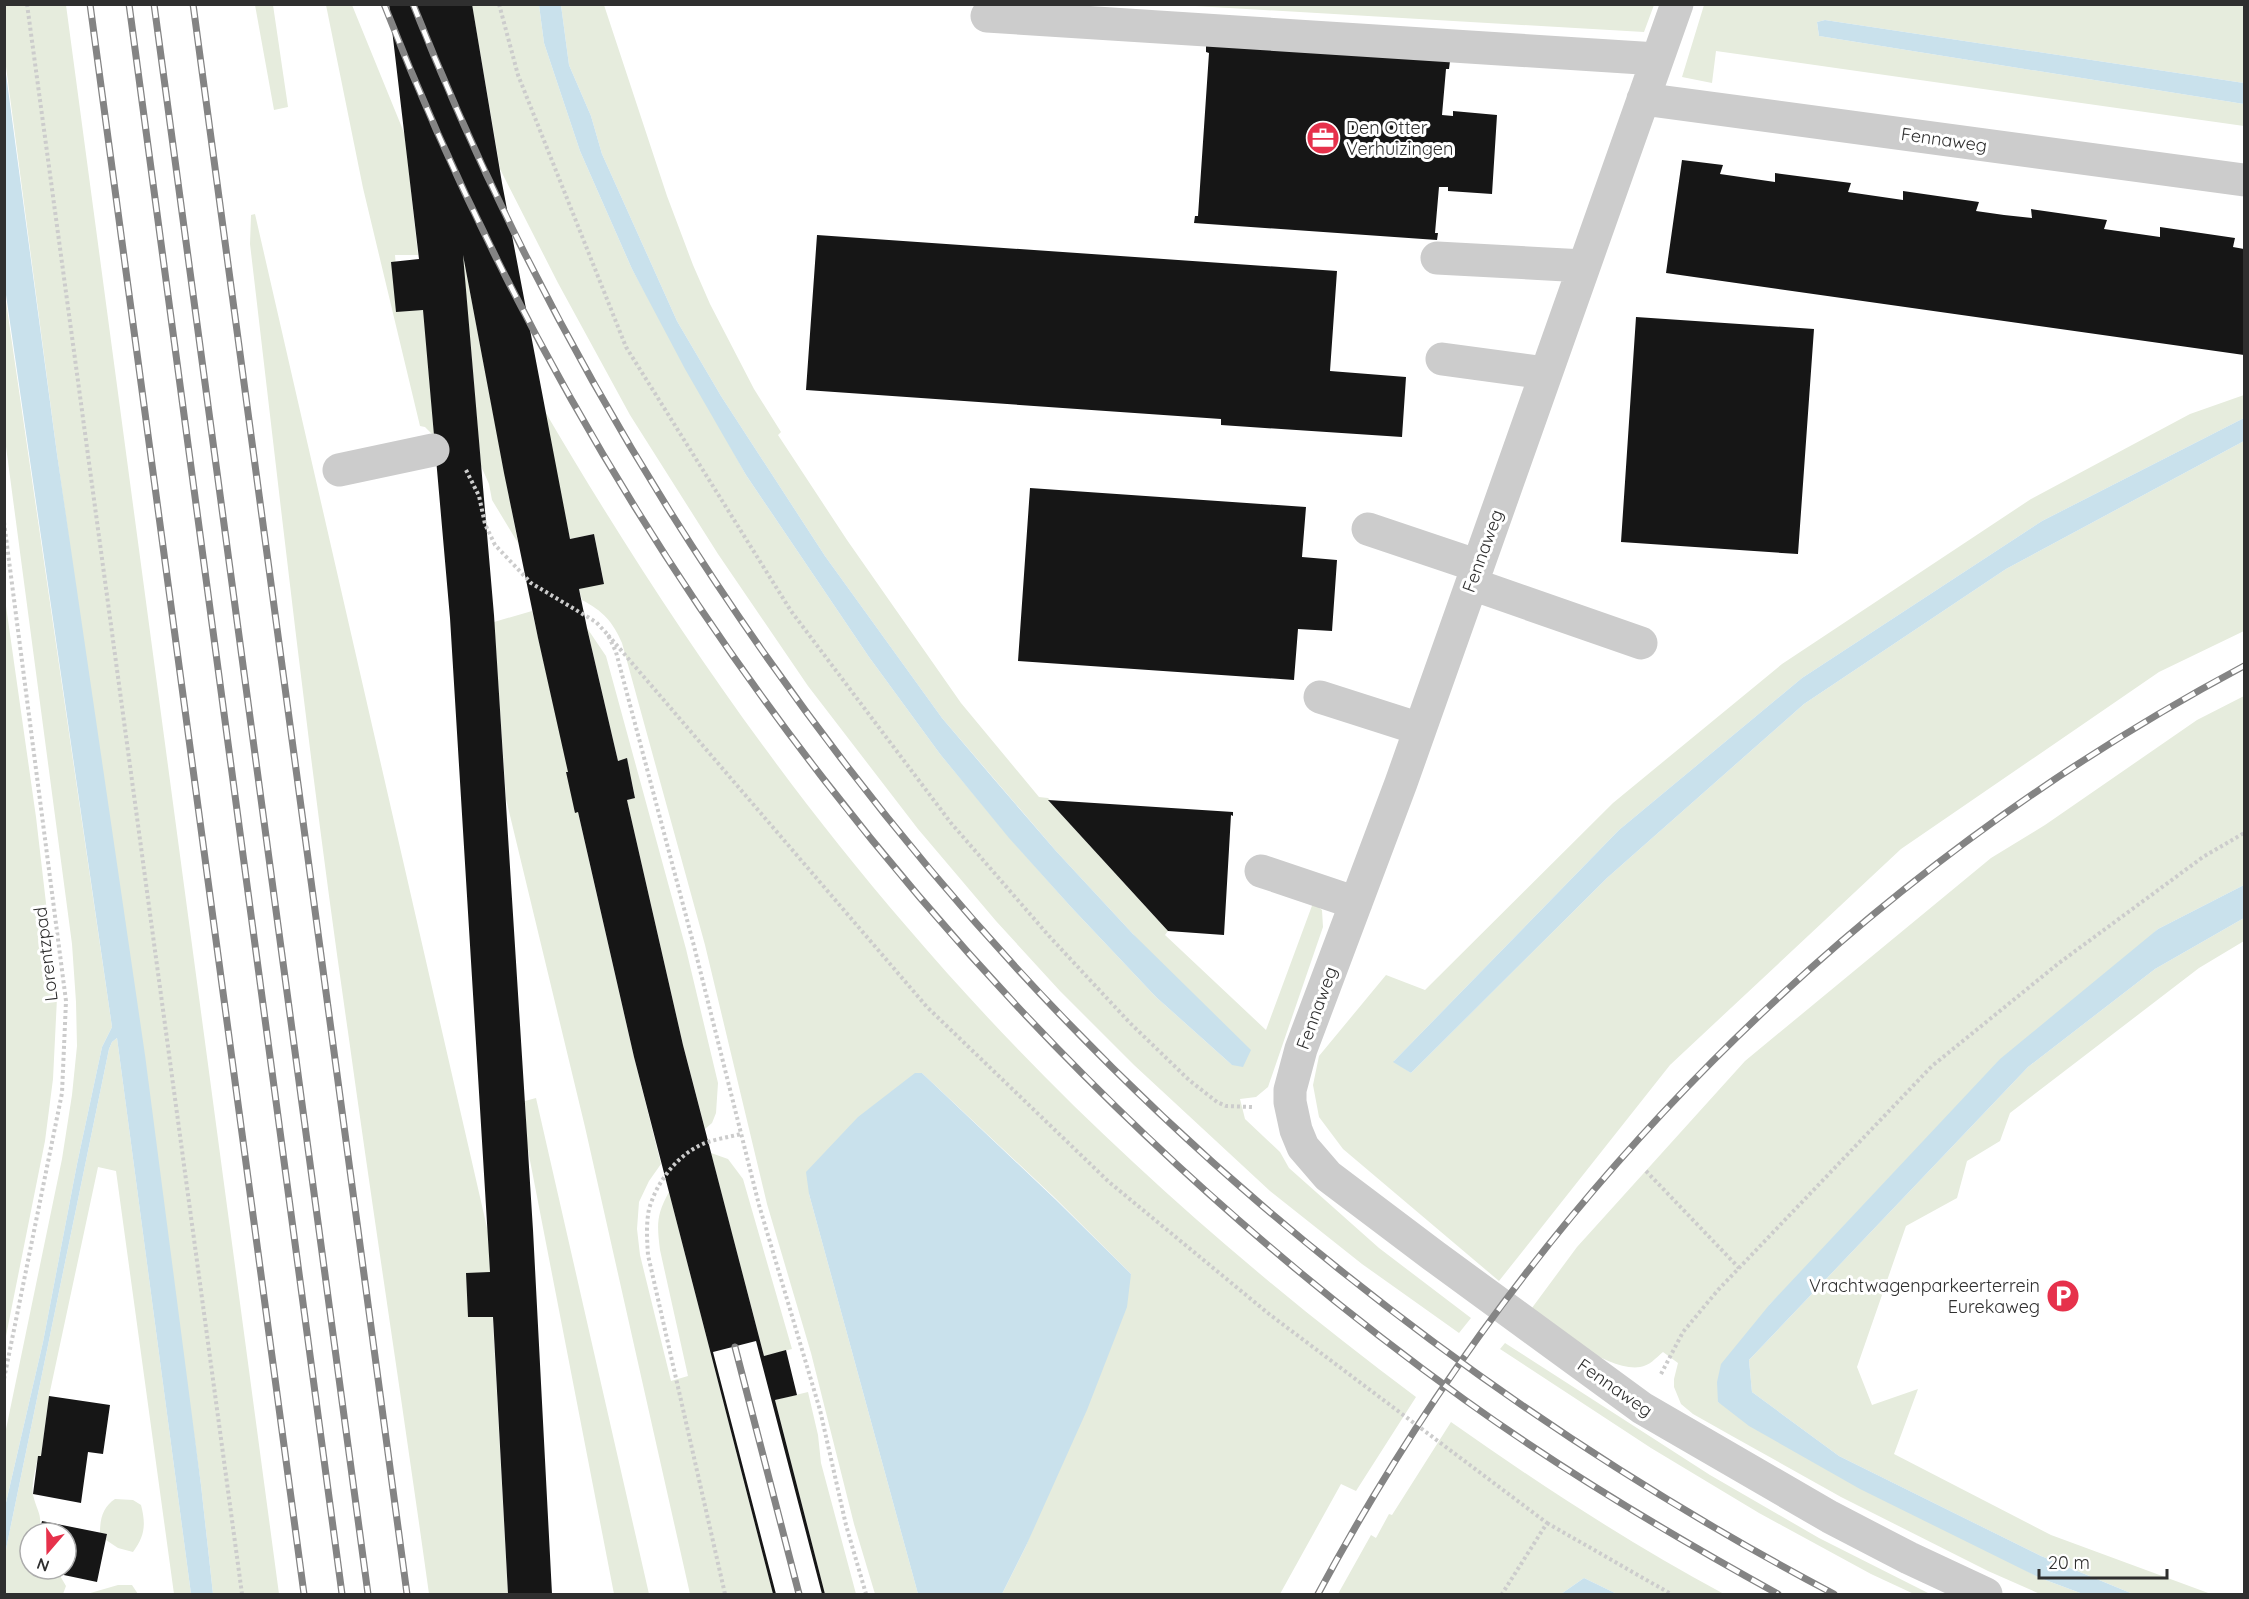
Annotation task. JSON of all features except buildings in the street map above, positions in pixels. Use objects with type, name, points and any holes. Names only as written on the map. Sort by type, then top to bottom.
[{"type":"street","name":"Fennaweg","points":[[1677,4],[1420,729],[1301,1048],[1292,1080],[1290,1102],[1296,1130],[1303,1147],[1328,1176],[1642,1408],[1830,1517],[1986,1594]]},
{"type":"street","points":[[987,16],[1657,60]]},
{"type":"street","name":"Fennaweg","points":[[1643,99],[2244,180]]},
{"type":"street","points":[[1437,258],[1584,266]]},
{"type":"street","points":[[1442,359],[1546,373]]},
{"type":"street","points":[[339,470],[433,450]]},
{"type":"street","points":[[1368,529],[1641,643]]},
{"type":"street","points":[[1320,697],[1420,729]]},
{"type":"street","points":[[1261,871],[1356,903]]},
{"type":"path","points":[[27,4],[242,1594]]},
{"type":"path","points":[[499,4],[518,75],[626,347],[791,611],[951,823],[1049,936],[1130,1023],[1189,1080],[1217,1102],[1243,1108]]},
{"type":"path","points":[[433,450],[444,450],[453,454],[465,467],[479,496],[485,524],[495,545],[511,563],[531,583],[596,622],[927,1007],[1109,1182],[1269,1314],[1547,1523],[1671,1594]]},
{"type":"path","name":"Lorentzpad","points":[[4,522],[66,1001],[62,1093],[4,1379]]},
{"type":"path","points":[[608,635],[616,652],[759,1205],[819,1410],[841,1504],[866,1594]]},
{"type":"path","points":[[1642,1408],[1683,1332],[1739,1268],[1932,1066],[2059,963],[2203,857],[2244,833]]},
{"type":"path","points":[[725,1594],[648,1255],[646,1230],[650,1208],[658,1188],[671,1167],[689,1152],[705,1143],[741,1134]]},
{"type":"path","points":[[1646,1171],[1739,1268]]},
{"type":"path","points":[[1502,1594],[1547,1523]]},
{"type":"green space","points":[[1654,4],[1644,32],[1178,5]]},
{"type":"green space","points":[[4,5],[66,5],[279,1594],[213,1594],[201,1485],[57,454],[5,59]]},
{"type":"green space","points":[[255,5],[273,5],[288,107],[274,110]]},
{"type":"green space","points":[[326,5],[352,5],[405,135],[418,255],[395,255],[399,302],[423,301],[434,436],[425,427],[420,426],[363,188]]},
{"type":"green space","points":[[472,5],[539,5],[544,43],[580,151],[632,269],[746,475],[869,657],[940,754],[1071,907],[1156,997],[1232,1065],[1133,934],[1056,851],[942,718],[825,556],[721,396],[677,321],[602,154],[591,116],[569,65],[561,5],[604,5],[667,196],[693,265],[710,304],[754,389],[781,432],[778,435],[847,540],[961,703],[1039,797],[1050,800],[1168,931],[1165,935],[1266,1030],[1313,903],[1322,910],[1323,927],[1268,1087],[1256,1097],[1240,1099],[1245,1119],[1280,1152],[1289,1168],[1379,1248],[1471,1318],[1459,1333],[1362,1264],[1270,1191],[1134,1065],[1060,991],[996,921],[918,829],[808,686],[718,554],[630,415],[558,283],[500,169]]},
{"type":"green space","points":[[1704,5],[2244,5],[2244,83],[1825,20],[1817,22],[1819,36],[2244,104],[2244,126],[1716,51],[1712,83],[1682,77]]},
{"type":"green space","points":[[255,214],[488,1232],[508,1594],[429,1594],[308,737],[250,244],[251,215]]},
{"type":"green space","points":[[462,250],[518,543],[492,500],[489,484],[481,466]]},
{"type":"green space","points":[[4,288],[112,1027],[102,1047],[43,1342],[5,1507],[5,1434],[62,1159],[77,1046],[72,944],[5,439]]},
{"type":"green space","points":[[2244,395],[2244,418],[2042,521],[1802,678],[1619,830],[1394,1061],[1411,1073],[1607,878],[1804,704],[2006,569],[2244,441],[2244,631],[2159,672],[1901,849],[1670,1065],[1499,1281],[1343,1149],[1319,1117],[1313,1085],[1319,1056],[1386,975],[1425,990],[1613,803],[1782,664],[2031,499],[2190,414]]},
{"type":"green space","points":[[543,408],[626,544],[759,741],[856,866],[964,992],[1085,1117],[1148,1176],[1280,1290],[1416,1397],[1356,1491],[1341,1484],[1280,1594],[1002,1594],[1026,1546],[1131,1274],[1055,1198],[922,1073],[809,1194],[918,1594],[875,1594],[854,1524],[811,1353],[767,1204],[705,945],[622,643],[606,618],[596,608],[582,600],[579,589],[604,583],[594,534],[570,539]]},
{"type":"green space","points":[[4,592],[36,817],[57,998],[53,1079],[45,1141],[5,1341]]},
{"type":"green space","points":[[532,611],[634,1057],[661,1164],[649,1181],[639,1202],[637,1229],[640,1255],[671,1381],[688,1376],[659,1241],[660,1214],[669,1192],[773,1594],[690,1594],[585,1127],[506,799],[494,622]]},
{"type":"green space","points":[[587,628],[606,656],[686,949],[718,1083],[716,1113],[712,1123],[705,1129],[683,1045],[627,800],[635,797],[627,759],[618,761]]},
{"type":"green space","points":[[2244,696],[2244,885],[2158,929],[1770,1304],[1718,1402],[2040,1578],[2083,1594],[2040,1594],[1988,1571],[1841,1497],[1693,1414],[1681,1404],[1674,1387],[1678,1363],[1663,1352],[1640,1367],[1613,1363],[1582,1348],[1529,1312],[1577,1247],[1745,1061],[1991,858],[2045,825],[2197,720]]},
{"type":"green space","points":[[2244,918],[2244,941],[2199,968],[2010,1113],[2000,1141],[1967,1161],[1957,1198],[1906,1226],[1857,1367],[1872,1405],[1918,1389],[1894,1454],[2051,1535],[2211,1594],[2133,1594],[2041,1556],[1839,1456],[1752,1392],[1749,1360],[2028,1067],[2155,969]]},
{"type":"green space","points":[[117,1038],[191,1594],[174,1594],[116,1171],[98,1167],[49,1396],[41,1456],[38,1457],[34,1476],[33,1495],[40,1521],[18,1521],[18,1581],[63,1581],[66,1586],[63,1594],[5,1594],[5,1554],[112,1042]]},
{"type":"green space","points":[[536,1098],[649,1594],[614,1594],[527,1145],[525,1101]]},
{"type":"green space","points":[[711,1153],[728,1159],[743,1179],[792,1349],[764,1356]]},
{"type":"green space","points":[[1505,1343],[1710,1475],[1819,1538],[1930,1594],[1914,1594],[1871,1574],[1759,1513],[1651,1448],[1500,1349]]},
{"type":"green space","points":[[808,1392],[818,1435],[821,1463],[856,1594],[825,1594],[775,1400]]},
{"type":"green space","points":[[1451,1422],[1585,1512],[1724,1594],[1617,1594],[1584,1578],[1561,1594],[1338,1594],[1371,1535],[1376,1538],[1389,1514],[1392,1515]]},
{"type":"green space","points":[[115,1499],[133,1500],[141,1505],[144,1518],[143,1530],[140,1541],[133,1552],[118,1548],[106,1540],[107,1534],[100,1533],[103,1513]]},
{"type":"green space","points":[[118,1585],[132,1585],[138,1594],[87,1594]]},
{"type":"water","points":[[539,5],[561,5],[569,65],[591,116],[602,154],[677,321],[721,396],[825,556],[942,718],[993,778],[1056,851],[1133,934],[1251,1050],[1243,1067],[1232,1065],[1156,997],[1009,838],[940,754],[869,657],[746,475],[685,369],[632,269],[580,151],[544,43]]},
{"type":"water","points":[[1825,20],[2244,83],[2244,104],[1819,36],[1817,22]]},
{"type":"water","points":[[4,59],[57,454],[145,1055],[213,1594],[191,1594],[117,1038],[109,1049],[5,1554],[5,1507],[43,1342],[102,1047],[112,1027],[5,288]]},
{"type":"water","points":[[2244,418],[2244,441],[2006,569],[1804,704],[1607,878],[1411,1073],[1393,1062],[1619,830],[1802,678],[2042,521]]},
{"type":"water","points":[[2244,885],[2244,918],[2155,969],[2028,1067],[1749,1360],[1752,1392],[1839,1456],[2041,1556],[2133,1594],[2083,1594],[2040,1578],[1860,1489],[1749,1426],[1718,1402],[1717,1382],[1721,1364],[1770,1304],[2000,1059],[2158,929]]},
{"type":"water","points":[[915,1073],[922,1073],[1131,1274],[1127,1307],[1087,1410],[1002,1594],[918,1594],[809,1194],[806,1172],[858,1117]]},
{"type":"water","points":[[1584,1578],[1617,1594],[1561,1594]]},
{"type":"railway","points":[[90,4],[304,1594]]},
{"type":"railway","points":[[129,4],[342,1594]]},
{"type":"railway","points":[[154,4],[368,1594]]},
{"type":"railway","points":[[193,4],[407,1594]]},
{"type":"railway","points":[[384,4],[473,210],[576,408],[694,598],[824,780],[967,952],[1122,1113],[1288,1263],[1503,1427],[1619,1502],[1778,1594]]},
{"type":"railway","points":[[413,4],[486,173],[569,339],[663,501],[767,657],[880,808],[1001,950],[1129,1084],[1265,1208],[1399,1316],[1539,1417],[1611,1464],[1684,1510],[1834,1594]]},
{"type":"railway","points":[[1318,1594],[1402,1450],[1496,1313],[1600,1183],[1712,1061],[1833,948],[1963,844],[2100,750],[2244,666]]},
{"type":"railway","points":[[735,1347],[799,1594]]},
{"type":"place","name":"Den Otter Verhuizingen","points":[[1323,138]]},
{"type":"place","name":"Vrachtwagenparkeerterrein Eurekaweg","points":[[2063,1296]]}]
